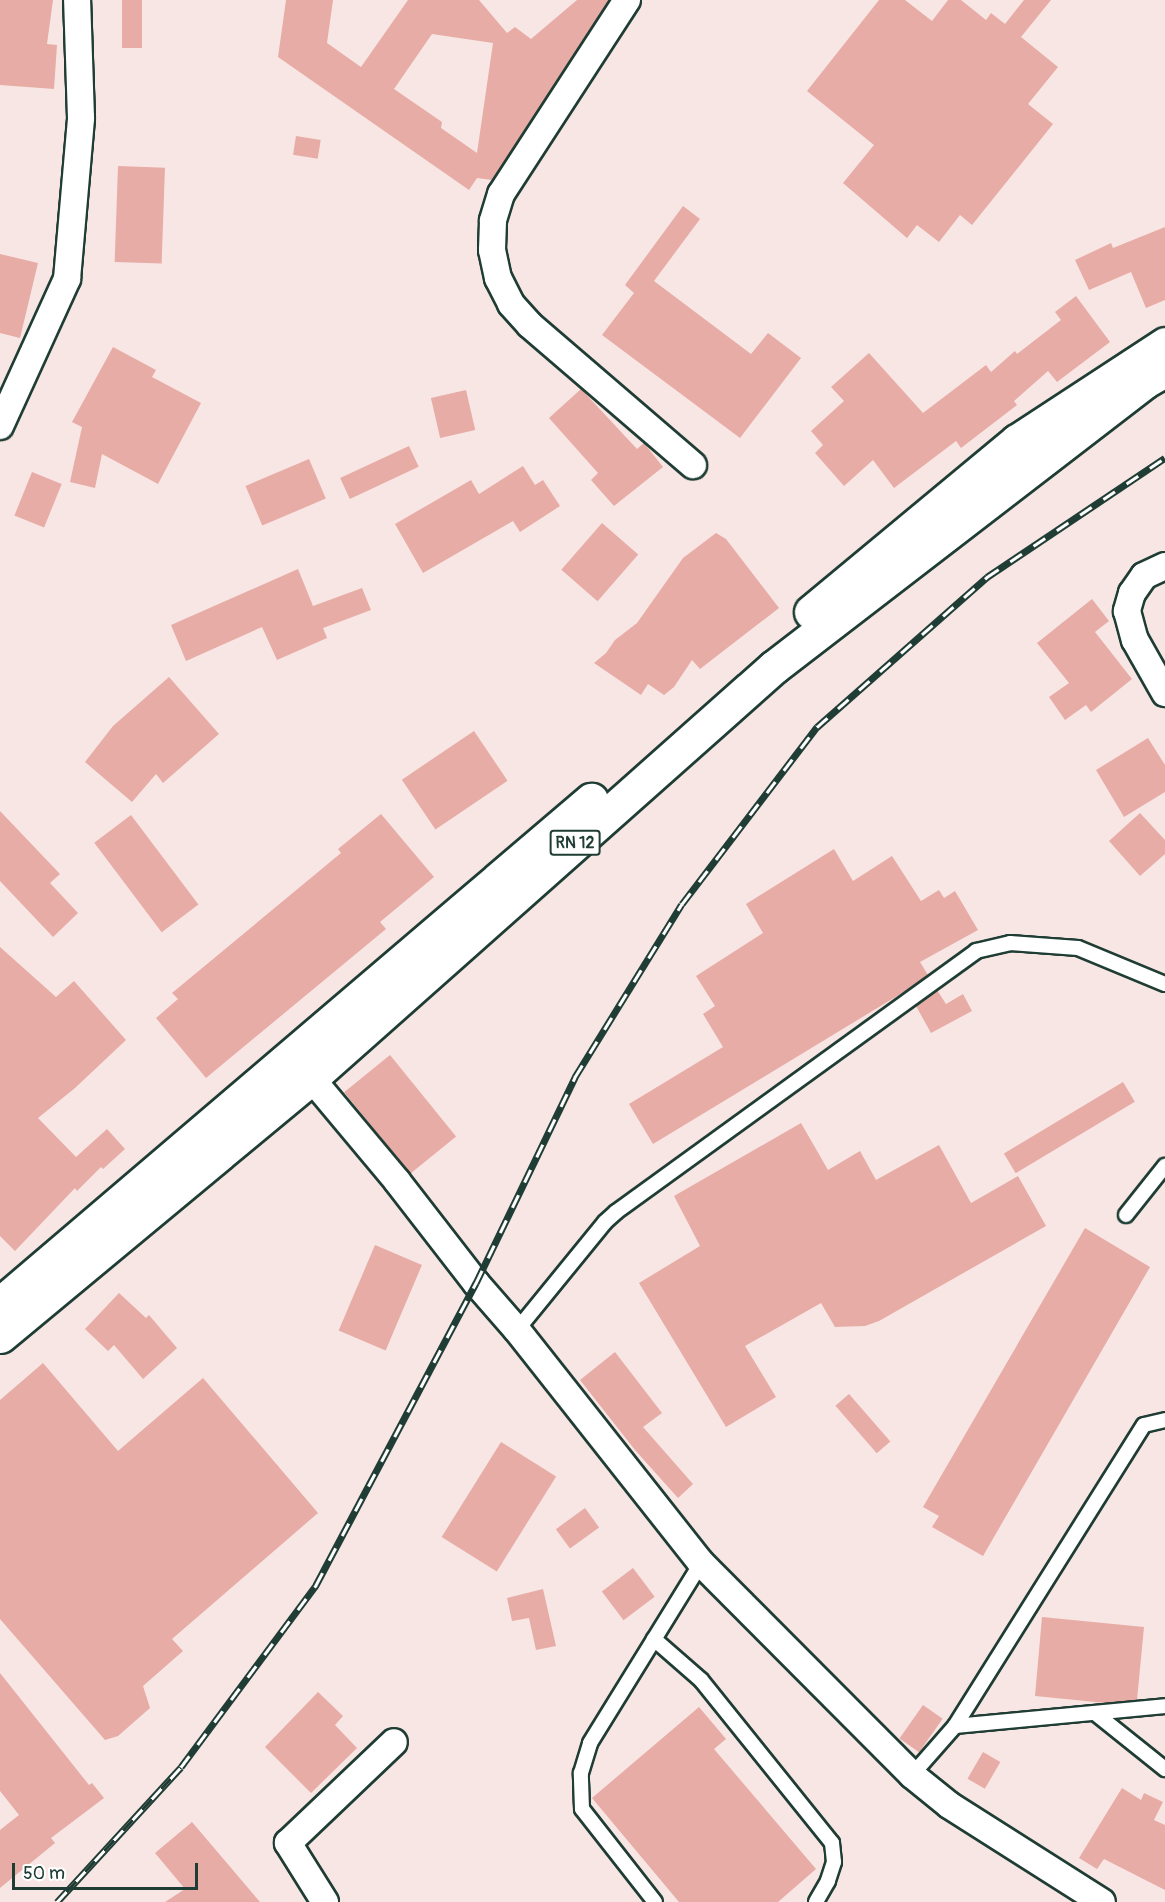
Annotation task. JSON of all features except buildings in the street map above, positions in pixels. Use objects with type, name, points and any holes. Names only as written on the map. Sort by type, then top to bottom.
[{"type":"highway","name":"RN 12","points":[[0,1304],[877,556],[1017,441],[1165,344]]},
{"type":"highway","name":"RN 12","points":[[0,1336],[311,1078],[774,667],[1144,382],[1165,370]]},
{"type":"street","points":[[0,426],[67,279],[81,118],[77,0]]},
{"type":"street","points":[[627,0],[501,194],[493,221],[492,250],[498,278],[511,304],[530,325],[693,465]]},
{"type":"street","points":[[1165,566],[1144,576],[1132,593],[1127,611],[1134,640],[1165,693]]},
{"type":"street","points":[[311,1078],[397,1181],[476,1283],[517,1330],[700,1563],[912,1775],[949,1805],[1102,1902]]},
{"type":"street","points":[[325,1902],[288,1843],[394,1742]]},
{"type":"lane","points":[[517,1330],[605,1222],[616,1212],[976,951],[1010,943],[1078,948],[1165,984]]},
{"type":"lane","points":[[1126,1215],[1165,1166]]},
{"type":"lane","points":[[912,1775],[955,1726],[1144,1425],[1165,1420]]},
{"type":"lane","points":[[655,1902],[582,1809],[580,1773],[590,1743],[700,1563]]},
{"type":"lane","points":[[654,1639],[701,1680],[832,1843],[834,1862],[828,1881],[816,1902]]},
{"type":"lane","points":[[955,1726],[1165,1706]]},
{"type":"lane","points":[[1095,1713],[1165,1770]]},
{"type":"railway","points":[[57,1902],[181,1767],[316,1585],[476,1283],[575,1077],[682,904],[817,727],[987,577],[1165,458]]}]
